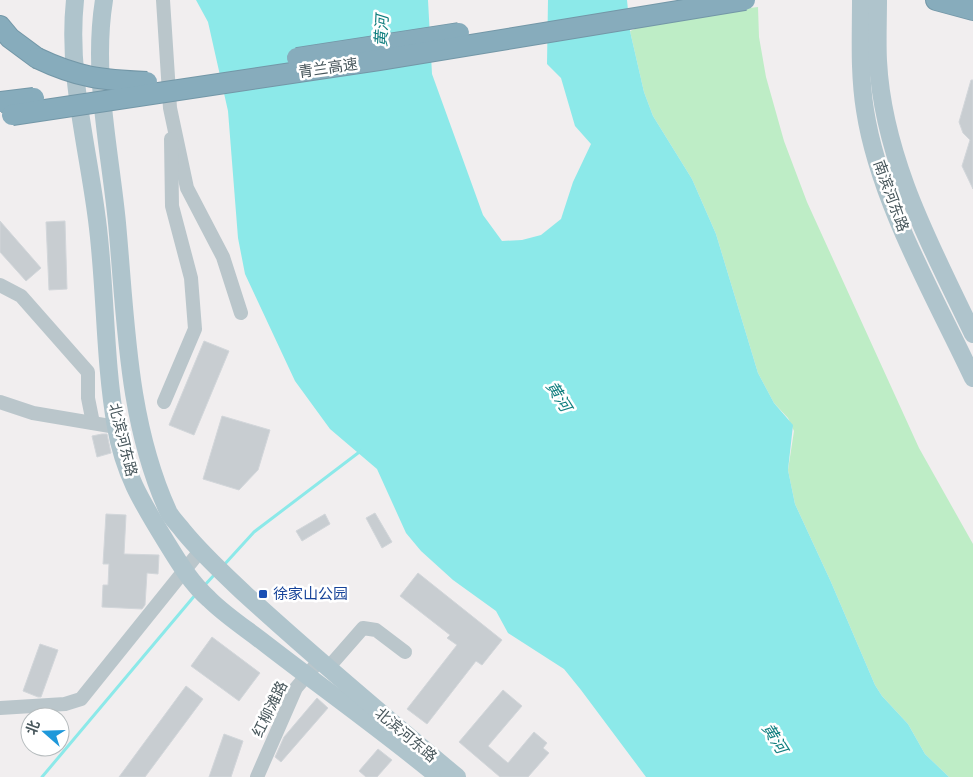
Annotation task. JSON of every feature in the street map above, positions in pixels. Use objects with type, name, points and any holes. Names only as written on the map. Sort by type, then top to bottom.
[{"type":"highway","name":"青兰高速","points":[[148,82],[671,0]]},
{"type":"highway","name":"青兰高速","points":[[4,111],[379,60],[745,0]]},
{"type":"highway","points":[[936,0],[973,10]]},
{"type":"highway","points":[[0,26],[10,38],[37,58],[73,74],[94,78],[148,82]]},
{"type":"highway","points":[[4,111],[148,82]]},
{"type":"main road","name":"北滨河东路","points":[[76,0],[73,23],[81,126],[97,220],[108,369],[116,427],[126,466],[140,501],[188,577],[210,600],[306,676],[359,713],[439,777]]},
{"type":"main road","name":"北滨河东路","points":[[104,0],[101,28],[103,106],[117,220],[129,363],[138,418],[152,470],[169,513],[206,557],[230,580],[323,664],[457,777]]},
{"type":"main road","name":"南滨河东路","points":[[861,0],[860,64],[865,112],[880,171],[896,217],[973,378]]},
{"type":"main road","name":"南滨河东路","points":[[878,0],[878,62],[888,127],[916,213],[973,334]]},
{"type":"street","points":[[70,0],[73,23]]},
{"type":"street","points":[[163,0],[170,108],[172,206],[191,278],[195,329],[164,402]]},
{"type":"street","points":[[170,108],[187,188],[223,257],[241,313]]},
{"type":"street","points":[[0,285],[21,296],[88,372],[88,398],[92,417]]},
{"type":"street","points":[[76,398],[92,417]]},
{"type":"street","points":[[0,402],[33,413],[92,417],[116,427]]},
{"type":"street","points":[[0,708],[65,704],[81,698],[206,557]]},
{"type":"street","name":"红柳滩路","points":[[257,777],[296,688],[306,676],[323,664],[363,628],[376,630],[405,652]]},
{"type":"green space","points":[[758,7],[759,37],[766,77],[784,141],[807,202],[919,448],[973,544],[973,777],[949,777],[925,754],[908,724],[882,696],[875,685],[795,504],[788,470],[794,431],[788,418],[774,403],[758,373],[716,234],[692,179],[653,116],[644,92],[630,31],[660,19]]},
{"type":"water","name":"黄河","points":[[196,0],[428,0],[432,74],[483,215],[502,241],[522,240],[541,235],[561,219],[573,182],[591,144],[575,126],[561,78],[547,64],[548,0],[627,0],[630,31],[644,92],[653,116],[692,179],[716,234],[758,373],[774,403],[793,425],[788,470],[795,504],[875,685],[882,696],[908,724],[925,754],[949,777],[646,777],[564,669],[508,633],[496,611],[453,580],[421,551],[406,533],[377,469],[330,429],[295,381],[245,274],[238,238],[228,111],[208,22]]},
{"type":"building","points":[[971,80],[973,80],[973,189],[962,166],[970,140],[963,133],[959,122]]},
{"type":"building","points":[[0,221],[41,268],[26,281],[0,252]]},
{"type":"building","points":[[65,221],[67,289],[49,290],[46,222]]},
{"type":"building","points":[[204,341],[229,351],[194,435],[169,425]]},
{"type":"building","points":[[222,416],[270,430],[258,470],[239,490],[203,479]]},
{"type":"building","points":[[107,434],[111,453],[97,457],[92,436]]},
{"type":"building","points":[[375,513],[392,542],[382,548],[366,518]]},
{"type":"building","points":[[106,514],[126,515],[124,554],[159,555],[158,574],[147,573],[145,605],[142,609],[102,607],[103,585],[108,585],[109,564],[103,564]]},
{"type":"building","points":[[325,514],[330,524],[302,541],[296,531]]},
{"type":"building","points":[[418,573],[502,640],[482,665],[476,661],[427,724],[407,709],[457,645],[447,638],[450,635],[400,596]]},
{"type":"building","points":[[212,637],[260,673],[239,701],[191,666]]},
{"type":"building","points":[[40,644],[58,650],[41,697],[38,697],[23,691]]},
{"type":"building","points":[[186,686],[203,699],[145,777],[119,777]]},
{"type":"building","points":[[503,690],[522,706],[488,746],[508,763],[534,732],[547,743],[543,748],[549,753],[528,777],[500,777],[459,742]]},
{"type":"building","points":[[317,698],[328,708],[281,762],[275,757],[284,737]]},
{"type":"building","points":[[224,734],[243,741],[231,777],[209,777]]},
{"type":"building","points":[[378,749],[392,760],[377,777],[366,777],[359,771]]},
{"type":"waterway","points":[[223,566],[254,532],[362,450]]},
{"type":"waterway","points":[[204,586],[215,574]]},
{"type":"waterway","points":[[42,777],[196,594]]},
{"type":"place","name":"徐家山公园","points":[[263,594]]}]
